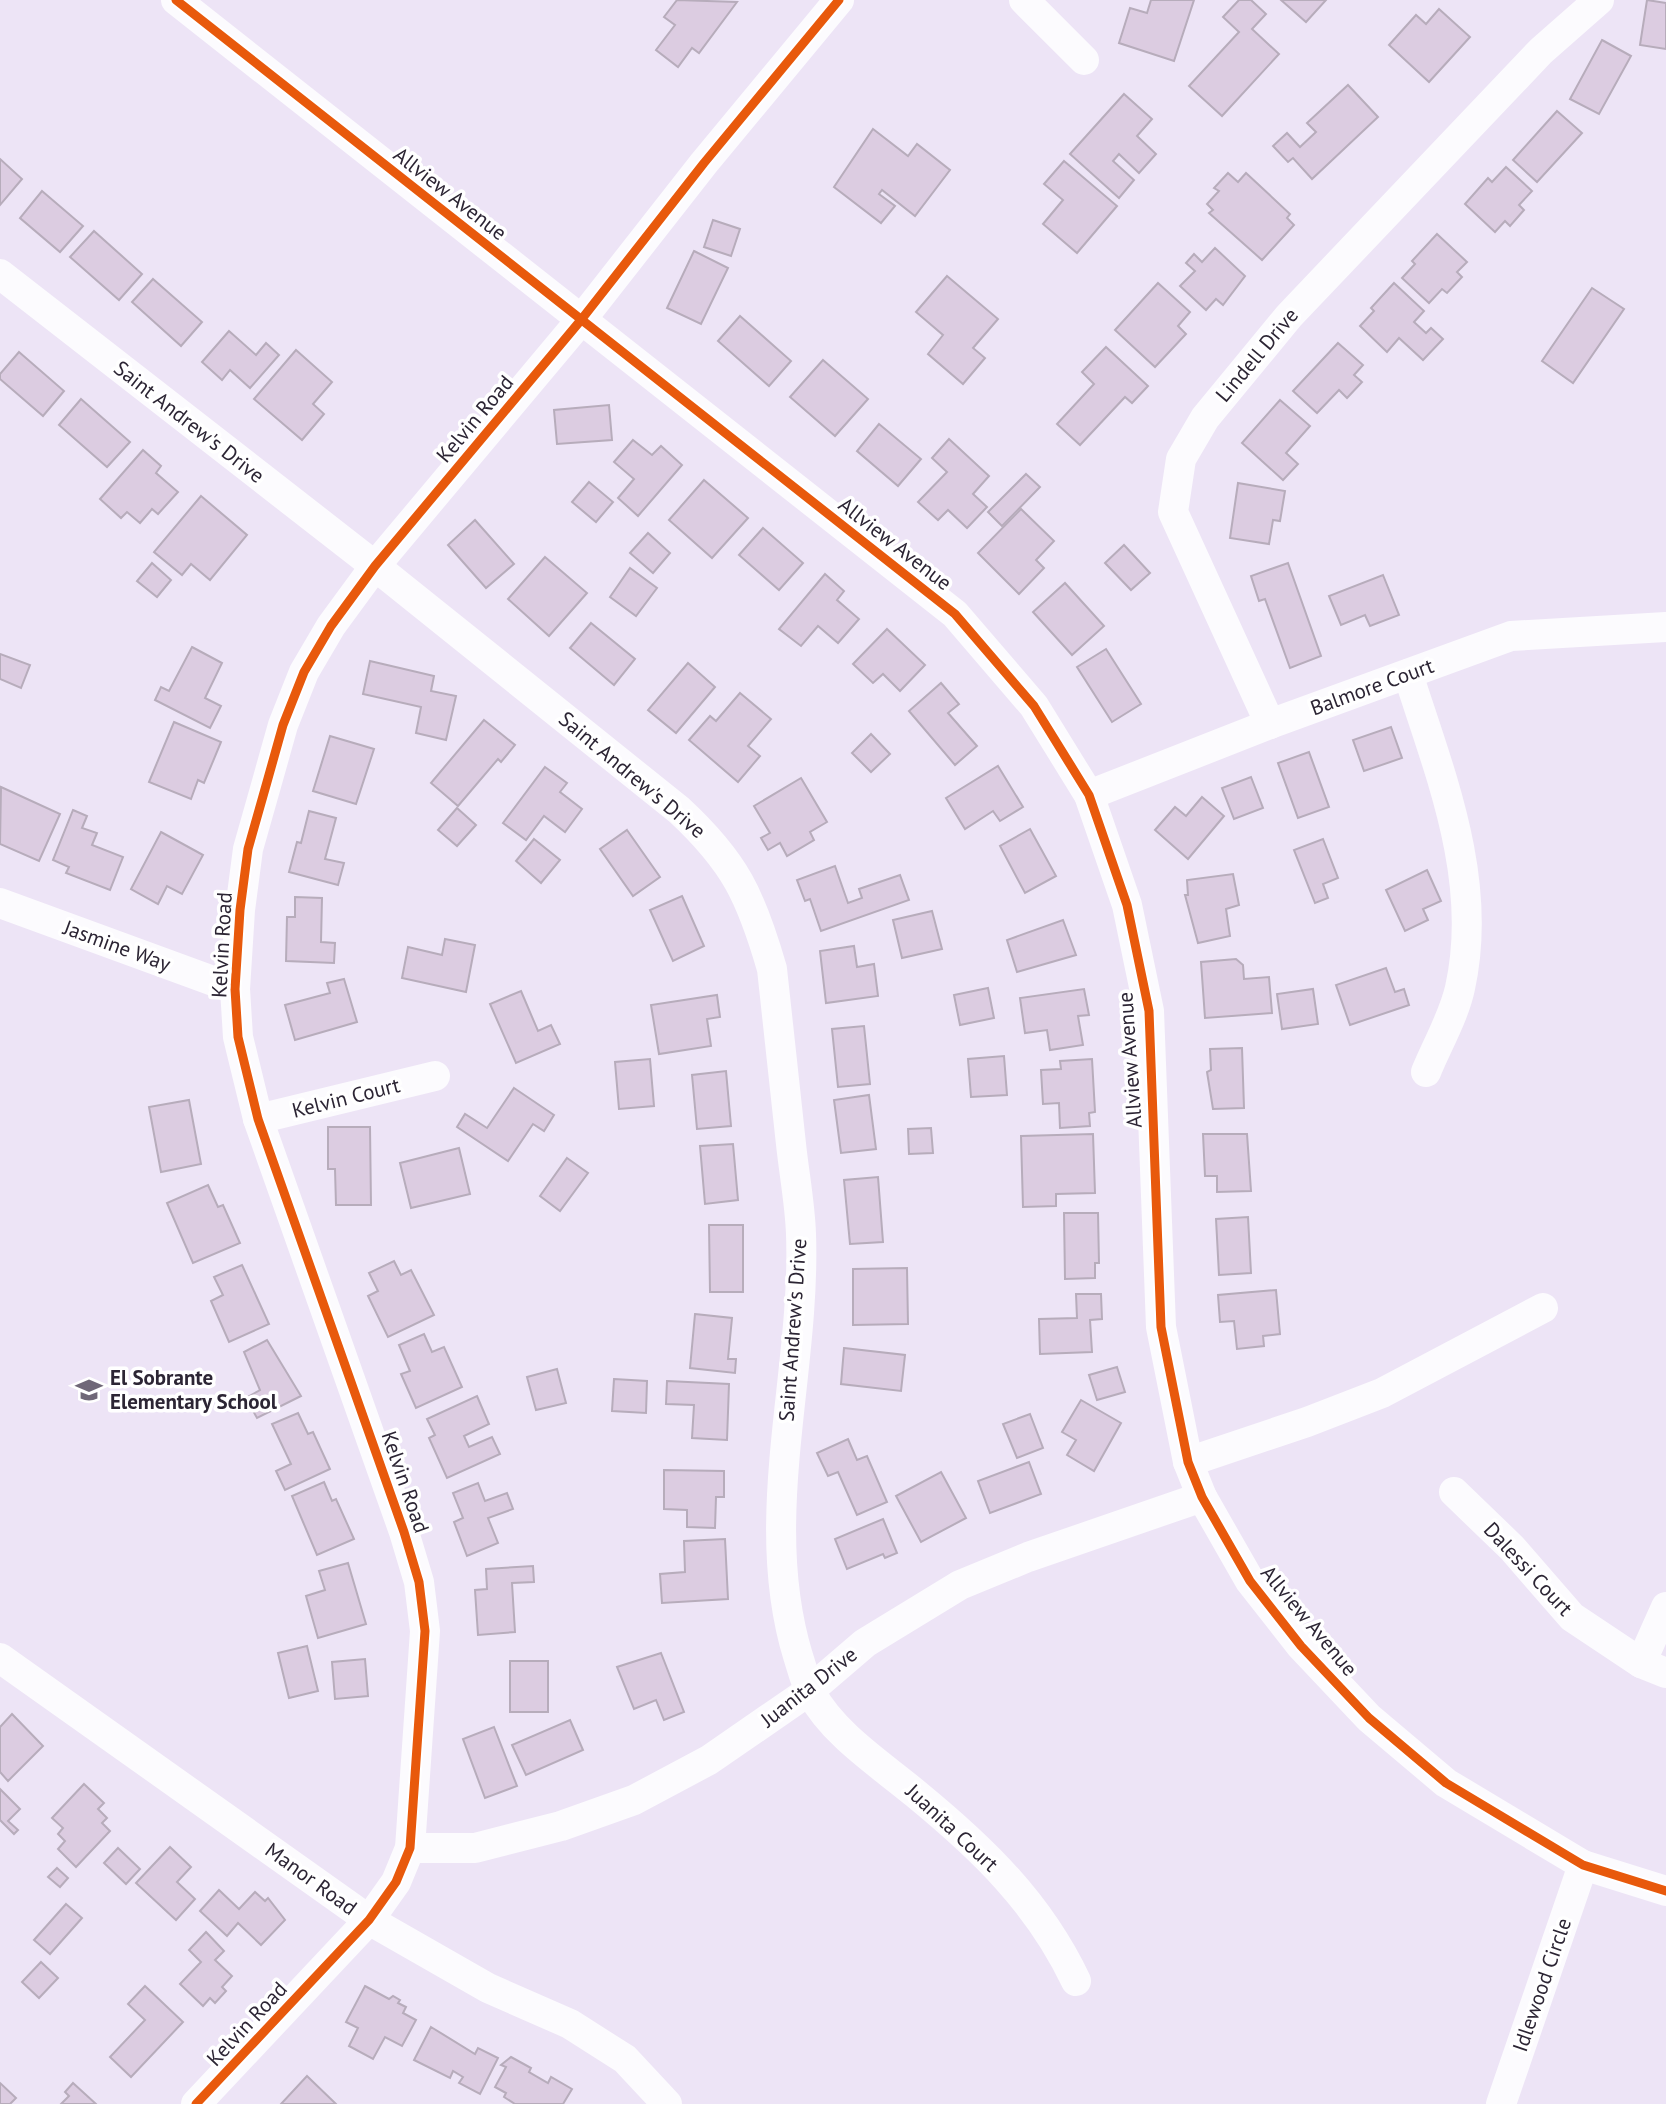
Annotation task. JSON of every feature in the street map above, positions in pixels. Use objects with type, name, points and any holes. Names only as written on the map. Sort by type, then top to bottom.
[{"type":"street","name":"Allview Avenue","points":[[176,0],[955,614],[1034,706],[1089,795],[1127,905],[1149,1011],[1161,1327],[1188,1462],[1202,1497],[1250,1581],[1301,1646],[1369,1718],[1446,1783],[1583,1866],[1666,1891]]},
{"type":"street","name":"Kelvin Road","points":[[196,2104],[369,1920],[396,1882],[410,1848],[425,1631],[419,1582],[404,1532],[258,1119],[238,1037],[235,989],[248,849],[283,725],[304,673],[331,626],[375,566],[581,320],[704,163],[839,0]]},
{"type":"street","points":[[1024,0],[1084,60]]},
{"type":"street","name":"Lindell Drive","points":[[1269,724],[1173,512],[1181,460],[1205,418],[1289,316],[1541,51],[1599,0]]},
{"type":"street","name":"Saint Andrew's Drive","points":[[0,274],[375,566],[679,810],[714,842],[738,877],[761,930],[772,969],[801,1232],[801,1284],[786,1439],[783,1580],[793,1638],[809,1691]]},
{"type":"street","name":"Balmore Court","points":[[1089,795],[1269,724],[1511,636],[1666,627]]},
{"type":"street","points":[[1408,674],[1457,829],[1466,933],[1460,989],[1426,1072]]},
{"type":"street","name":"Jasmine Way","points":[[0,903],[235,989]]},
{"type":"street","name":"Kelvin Court","points":[[258,1119],[435,1076]]},
{"type":"street","points":[[1188,1462],[1307,1422],[1382,1393],[1543,1308]]},
{"type":"street","name":"Dalessi Court","points":[[1454,1493],[1512,1548],[1572,1617],[1654,1668]]},
{"type":"street","name":"Juanita Drive","points":[[410,1848],[475,1848],[561,1826],[634,1800],[709,1760],[809,1691],[865,1643],[960,1586],[1028,1557],[1202,1497]]},
{"type":"street","points":[[1654,1668],[1666,1607]]},
{"type":"street","name":"Manor Road","points":[[1,1660],[369,1920],[488,1987],[570,2024],[625,2059],[667,2104]]},
{"type":"street","name":"Juanita Court","points":[[809,1691],[831,1723],[964,1833],[1028,1902],[1056,1939],[1076,1981]]},
{"type":"street","name":"Idlewood Circle","points":[[1501,2104],[1583,1866]]},
{"type":"building","points":[[677,0],[737,2],[699,53],[692,48],[678,67],[656,50],[675,25],[664,17]]},
{"type":"building","points":[[1151,0],[1194,0],[1174,61],[1119,43],[1130,8],[1147,13]]},
{"type":"building","points":[[1239,0],[1251,0],[1266,14],[1252,29],[1279,54],[1222,116],[1189,86],[1239,32],[1223,17]]},
{"type":"building","points":[[1281,0],[1326,0],[1306,22]]},
{"type":"building","points":[[1647,0],[1666,3],[1666,49],[1640,45]]},
{"type":"building","points":[[1439,9],[1470,37],[1429,82],[1389,45],[1416,15],[1426,24]]},
{"type":"building","points":[[1602,40],[1631,56],[1599,114],[1570,99]]},
{"type":"building","points":[[1348,85],[1378,117],[1312,179],[1293,158],[1288,162],[1273,146],[1287,133],[1300,147],[1316,132],[1307,123]]},
{"type":"building","points":[[1124,94],[1152,119],[1137,136],[1156,154],[1139,173],[1119,154],[1113,161],[1134,180],[1119,198],[1070,154]]},
{"type":"building","points":[[1557,111],[1582,133],[1537,182],[1513,160]]},
{"type":"building","points":[[873,129],[908,156],[917,144],[950,170],[915,216],[882,190],[879,194],[895,206],[881,223],[834,187]]},
{"type":"building","points":[[0,159],[22,179],[0,205]]},
{"type":"building","points":[[1064,161],[1117,206],[1077,253],[1043,224],[1063,200],[1044,184]]},
{"type":"building","points":[[1506,167],[1532,191],[1519,205],[1524,210],[1510,226],[1505,221],[1495,232],[1465,204],[1488,178],[1492,182]]},
{"type":"building","points":[[1228,173],[1238,182],[1246,173],[1290,214],[1287,218],[1294,225],[1262,260],[1209,213],[1213,210],[1207,204],[1219,191],[1214,188]]},
{"type":"building","points":[[42,191],[83,226],[60,252],[20,218]]},
{"type":"building","points":[[713,220],[740,229],[731,256],[704,247]]},
{"type":"building","points":[[94,231],[142,274],[119,300],[70,257]]},
{"type":"building","points":[[1437,234],[1467,262],[1457,272],[1462,277],[1447,293],[1442,289],[1429,303],[1402,278],[1415,264],[1412,261]]},
{"type":"building","points":[[1215,248],[1245,276],[1223,305],[1216,299],[1206,310],[1180,286],[1195,271],[1186,263],[1194,254],[1202,262]]},
{"type":"building","points":[[694,251],[728,268],[701,324],[667,308]]},
{"type":"building","points":[[947,276],[998,319],[973,348],[985,358],[963,384],[928,354],[943,335],[916,312]]},
{"type":"building","points":[[153,279],[202,322],[181,346],[132,302]]},
{"type":"building","points":[[1158,283],[1190,312],[1178,326],[1186,334],[1155,367],[1115,330]]},
{"type":"building","points":[[1394,283],[1424,311],[1414,322],[1426,333],[1431,328],[1443,339],[1423,360],[1399,338],[1387,352],[1360,326],[1374,311],[1371,308]]},
{"type":"building","points":[[1592,288],[1624,309],[1573,383],[1542,361]]},
{"type":"building","points":[[740,316],[791,361],[769,386],[718,341]]},
{"type":"building","points":[[229,331],[256,355],[266,343],[279,355],[250,388],[230,370],[222,380],[202,362]]},
{"type":"building","points":[[1338,343],[1363,365],[1354,375],[1362,382],[1347,398],[1339,390],[1317,413],[1293,391]]},
{"type":"building","points":[[1106,347],[1148,386],[1132,403],[1125,397],[1080,445],[1057,424],[1094,384],[1082,372]]},
{"type":"building","points":[[296,350],[332,382],[313,404],[324,414],[302,440],[254,399]]},
{"type":"building","points":[[19,352],[64,391],[43,416],[0,379],[0,374]]},
{"type":"building","points":[[823,360],[868,399],[835,436],[790,397]]},
{"type":"building","points":[[81,399],[130,442],[107,467],[59,425]]},
{"type":"building","points":[[1280,400],[1310,426],[1286,453],[1298,464],[1283,480],[1242,443]]},
{"type":"building","points":[[609,405],[612,440],[557,444],[554,410]]},
{"type":"building","points":[[879,424],[921,459],[898,486],[857,451]]},
{"type":"building","points":[[949,439],[989,476],[973,494],[987,507],[967,528],[948,510],[938,520],[918,502],[947,472],[932,458]]},
{"type":"building","points":[[633,440],[652,455],[661,446],[682,465],[638,516],[618,498],[634,479],[614,462]]},
{"type":"building","points":[[143,450],[161,466],[156,473],[178,492],[158,514],[152,509],[140,523],[127,512],[121,518],[100,499]]},
{"type":"building","points":[[1026,474],[1040,487],[1002,526],[988,512]]},
{"type":"building","points":[[704,480],[748,518],[712,558],[669,520]]},
{"type":"building","points":[[589,482],[613,502],[596,522],[572,502]]},
{"type":"building","points":[[1238,483],[1285,491],[1280,521],[1273,520],[1269,544],[1230,538]]},
{"type":"building","points":[[201,496],[247,535],[210,580],[191,564],[182,575],[154,552]]},
{"type":"building","points":[[1021,509],[1054,541],[1036,560],[1044,568],[1019,594],[978,553]]},
{"type":"building","points":[[475,520],[514,564],[486,588],[448,545]]},
{"type":"building","points":[[763,528],[803,563],[779,590],[739,555]]},
{"type":"building","points":[[648,533],[670,553],[653,573],[630,553]]},
{"type":"building","points":[[1124,545],[1150,573],[1131,590],[1105,563]]},
{"type":"building","points":[[545,557],[587,593],[549,636],[508,599]]},
{"type":"building","points":[[152,563],[171,580],[157,597],[137,581]]},
{"type":"building","points":[[1288,563],[1321,656],[1290,668],[1265,599],[1259,601],[1251,576]]},
{"type":"building","points":[[630,568],[657,588],[636,616],[610,597]]},
{"type":"building","points":[[825,574],[844,591],[837,600],[859,619],[838,643],[818,626],[801,646],[779,629]]},
{"type":"building","points":[[1383,575],[1399,615],[1370,626],[1365,615],[1341,625],[1329,596]]},
{"type":"building","points":[[1065,583],[1104,626],[1072,655],[1033,612]]},
{"type":"building","points":[[591,623],[635,659],[614,685],[570,648]]},
{"type":"building","points":[[887,629],[925,665],[900,691],[883,674],[873,683],[853,664]]},
{"type":"building","points":[[192,647],[222,663],[205,698],[221,706],[210,728],[155,700],[161,687],[169,691]]},
{"type":"building","points":[[1106,649],[1141,704],[1112,722],[1077,667]]},
{"type":"building","points":[[0,654],[30,665],[21,688],[0,679]]},
{"type":"building","points":[[370,661],[434,676],[431,691],[456,696],[446,740],[416,733],[421,707],[363,694]]},
{"type":"building","points":[[688,663],[715,687],[676,733],[648,710]]},
{"type":"building","points":[[941,683],[959,704],[948,713],[977,746],[955,765],[909,711]]},
{"type":"building","points":[[740,693],[771,719],[748,746],[760,756],[738,782],[689,740],[710,716],[716,721]]},
{"type":"building","points":[[484,720],[515,745],[501,762],[498,759],[458,806],[431,783]]},
{"type":"building","points":[[174,722],[221,742],[204,783],[198,780],[191,799],[149,782]]},
{"type":"building","points":[[1391,727],[1402,758],[1364,771],[1353,740]]},
{"type":"building","points":[[871,734],[890,754],[871,772],[852,753]]},
{"type":"building","points":[[330,736],[374,749],[356,804],[313,791]]},
{"type":"building","points":[[1309,752],[1329,807],[1298,818],[1278,763]]},
{"type":"building","points":[[998,766],[1023,807],[1000,821],[993,811],[965,829],[946,798]]},
{"type":"building","points":[[545,767],[567,783],[560,792],[582,809],[565,832],[544,816],[526,840],[503,823]]},
{"type":"building","points":[[1251,777],[1263,808],[1234,819],[1222,788]]},
{"type":"building","points":[[801,778],[827,822],[810,832],[814,840],[787,856],[780,843],[768,850],[761,838],[770,833],[754,806]]},
{"type":"building","points":[[1,787],[60,814],[39,861],[0,844]]},
{"type":"building","points":[[1202,797],[1224,816],[1188,859],[1155,830],[1175,807],[1186,816]]},
{"type":"building","points":[[457,808],[476,825],[457,846],[438,830]]},
{"type":"building","points":[[73,810],[87,816],[82,828],[97,833],[92,845],[123,857],[110,890],[66,873],[69,867],[53,860]]},
{"type":"building","points":[[309,811],[336,818],[325,859],[344,863],[338,885],[289,872],[297,842],[301,843]]},
{"type":"building","points":[[1030,829],[1056,876],[1025,893],[1000,846]]},
{"type":"building","points":[[627,830],[660,877],[633,896],[600,849]]},
{"type":"building","points":[[161,832],[203,855],[182,894],[167,886],[158,904],[131,889]]},
{"type":"building","points":[[534,839],[560,860],[541,883],[516,861]]},
{"type":"building","points":[[1323,839],[1338,878],[1323,884],[1328,898],[1315,903],[1294,850]]},
{"type":"building","points":[[835,866],[848,903],[862,898],[859,889],[900,875],[909,900],[821,931],[810,899],[805,901],[797,880]]},
{"type":"building","points":[[1427,870],[1441,901],[1423,909],[1428,920],[1405,931],[1386,890]]},
{"type":"building","points":[[1233,874],[1239,905],[1226,909],[1230,936],[1198,943],[1185,895],[1188,895],[1187,880]]},
{"type":"building","points":[[682,896],[704,946],[673,961],[650,910]]},
{"type":"building","points":[[295,897],[322,898],[321,942],[335,943],[334,963],[286,961],[287,917],[295,917]]},
{"type":"building","points":[[932,911],[942,949],[902,958],[893,920]]},
{"type":"building","points":[[1063,920],[1076,955],[1017,972],[1007,940]]},
{"type":"building","points":[[445,939],[475,945],[466,992],[402,978],[408,947],[442,955]]},
{"type":"building","points":[[854,946],[857,967],[874,964],[878,996],[826,1003],[820,951]]},
{"type":"building","points":[[1236,959],[1243,965],[1244,979],[1269,977],[1272,1013],[1205,1018],[1201,962]]},
{"type":"building","points":[[1386,968],[1395,992],[1404,989],[1409,1005],[1350,1025],[1336,985]]},
{"type":"building","points":[[344,979],[357,1022],[295,1040],[285,1005],[330,993],[327,983]]},
{"type":"building","points":[[988,988],[994,1018],[960,1025],[954,995]]},
{"type":"building","points":[[1084,989],[1089,1015],[1078,1016],[1083,1045],[1050,1050],[1047,1030],[1025,1033],[1020,998]]},
{"type":"building","points":[[1313,989],[1318,1024],[1282,1029],[1277,994]]},
{"type":"building","points":[[521,991],[538,1031],[551,1025],[560,1044],[516,1063],[490,1004]]},
{"type":"building","points":[[717,995],[720,1017],[707,1019],[711,1046],[659,1054],[651,1005]]},
{"type":"building","points":[[864,1026],[870,1084],[838,1087],[832,1029]]},
{"type":"building","points":[[1242,1048],[1244,1108],[1213,1109],[1207,1072],[1211,1070],[1210,1049]]},
{"type":"building","points":[[1004,1056],[1007,1095],[971,1097],[968,1059]]},
{"type":"building","points":[[650,1059],[654,1106],[619,1109],[615,1062]]},
{"type":"building","points":[[1092,1059],[1095,1112],[1089,1113],[1090,1126],[1060,1128],[1059,1103],[1043,1104],[1041,1070],[1061,1069],[1060,1061]]},
{"type":"building","points":[[726,1071],[731,1126],[697,1129],[692,1075]]},
{"type":"building","points":[[514,1088],[554,1115],[544,1131],[533,1124],[508,1161],[457,1127],[465,1114],[487,1128]]},
{"type":"building","points":[[869,1095],[876,1149],[841,1153],[834,1100]]},
{"type":"building","points":[[189,1100],[201,1164],[161,1172],[149,1107]]},
{"type":"building","points":[[328,1127],[370,1127],[371,1205],[336,1205],[335,1169],[328,1169]]},
{"type":"building","points":[[931,1128],[933,1153],[909,1154],[908,1129]]},
{"type":"building","points":[[1093,1134],[1095,1193],[1056,1194],[1056,1206],[1023,1207],[1021,1136]]},
{"type":"building","points":[[1203,1134],[1247,1134],[1251,1191],[1217,1192],[1217,1176],[1205,1176]]},
{"type":"building","points":[[733,1144],[738,1200],[705,1204],[700,1146]]},
{"type":"building","points":[[459,1148],[470,1194],[411,1208],[400,1163]]},
{"type":"building","points":[[567,1158],[588,1173],[560,1211],[540,1196]]},
{"type":"building","points":[[878,1177],[883,1242],[850,1244],[844,1180]]},
{"type":"building","points":[[208,1185],[218,1207],[223,1205],[240,1243],[193,1263],[167,1203]]},
{"type":"building","points":[[1064,1213],[1098,1213],[1099,1263],[1095,1263],[1095,1278],[1065,1279]]},
{"type":"building","points":[[1248,1217],[1251,1273],[1219,1275],[1216,1219]]},
{"type":"building","points":[[709,1225],[743,1225],[743,1292],[710,1292]]},
{"type":"building","points":[[394,1261],[401,1275],[411,1270],[434,1315],[388,1337],[368,1296],[378,1291],[369,1273]]},
{"type":"building","points":[[242,1265],[269,1324],[229,1342],[211,1301],[223,1295],[214,1277]]},
{"type":"building","points":[[907,1268],[908,1324],[853,1325],[853,1269]]},
{"type":"building","points":[[1276,1290],[1280,1334],[1263,1336],[1264,1346],[1237,1349],[1234,1321],[1220,1322],[1218,1295]]},
{"type":"building","points":[[1076,1294],[1101,1294],[1102,1319],[1090,1320],[1092,1352],[1040,1354],[1039,1319],[1077,1318]]},
{"type":"building","points":[[695,1314],[732,1318],[728,1359],[736,1359],[735,1373],[690,1368]]},
{"type":"building","points":[[424,1334],[432,1352],[444,1347],[462,1387],[416,1408],[401,1374],[410,1371],[399,1345]]},
{"type":"building","points":[[267,1340],[301,1396],[257,1418],[246,1398],[260,1390],[244,1352]]},
{"type":"building","points":[[844,1348],[905,1355],[901,1391],[841,1384]]},
{"type":"building","points":[[1117,1367],[1125,1392],[1097,1400],[1089,1375]]},
{"type":"building","points":[[557,1369],[566,1403],[536,1410],[527,1377]]},
{"type":"building","points":[[614,1379],[647,1381],[646,1413],[612,1411]]},
{"type":"building","points":[[667,1381],[729,1384],[727,1440],[692,1438],[694,1405],[666,1404]]},
{"type":"building","points":[[477,1396],[489,1424],[464,1436],[469,1447],[492,1437],[500,1454],[447,1478],[429,1438],[435,1435],[427,1419]]},
{"type":"building","points":[[1081,1400],[1121,1423],[1094,1471],[1067,1455],[1076,1440],[1062,1432]]},
{"type":"building","points":[[298,1413],[308,1434],[313,1432],[330,1469],[285,1490],[276,1471],[291,1464],[272,1424]]},
{"type":"building","points":[[1030,1414],[1043,1448],[1017,1458],[1003,1424]]},
{"type":"building","points":[[848,1439],[857,1460],[867,1456],[887,1502],[857,1515],[838,1472],[828,1476],[817,1453]]},
{"type":"building","points":[[1029,1462],[1041,1494],[990,1513],[978,1481]]},
{"type":"building","points":[[664,1470],[724,1471],[724,1497],[716,1497],[715,1528],[687,1527],[687,1510],[664,1509]]},
{"type":"building","points":[[941,1472],[966,1518],[921,1542],[896,1496]]},
{"type":"building","points":[[324,1482],[332,1501],[336,1499],[354,1539],[317,1555],[292,1496]]},
{"type":"building","points":[[478,1483],[485,1501],[507,1493],[513,1509],[488,1518],[498,1543],[467,1556],[454,1522],[463,1518],[453,1493]]},
{"type":"building","points":[[883,1519],[897,1553],[885,1558],[883,1554],[847,1569],[835,1539]]},
{"type":"building","points":[[725,1539],[728,1599],[662,1603],[660,1574],[685,1572],[684,1541]]},
{"type":"building","points":[[348,1563],[366,1624],[318,1638],[306,1596],[325,1590],[319,1571]]},
{"type":"building","points":[[533,1566],[534,1582],[512,1583],[515,1632],[478,1635],[475,1590],[487,1589],[486,1569]]},
{"type":"building","points":[[307,1646],[318,1691],[289,1698],[278,1653]]},
{"type":"building","points":[[661,1653],[684,1712],[664,1720],[656,1700],[634,1709],[617,1667]]},
{"type":"building","points":[[365,1659],[368,1696],[335,1699],[332,1662]]},
{"type":"building","points":[[510,1661],[548,1661],[548,1712],[510,1712]]},
{"type":"building","points":[[12,1714],[43,1746],[8,1781],[0,1772],[0,1727]]},
{"type":"building","points":[[570,1720],[583,1750],[526,1775],[512,1745]]},
{"type":"building","points":[[494,1727],[517,1786],[485,1798],[463,1739]]},
{"type":"building","points":[[84,1784],[104,1803],[98,1809],[107,1818],[102,1823],[110,1831],[76,1867],[58,1849],[65,1841],[58,1834],[63,1828],[52,1818]]},
{"type":"building","points":[[0,1789],[20,1809],[8,1821],[18,1830],[14,1834],[0,1820]]},
{"type":"building","points":[[170,1847],[191,1867],[177,1882],[195,1899],[176,1920],[136,1883]]},
{"type":"building","points":[[118,1848],[140,1869],[126,1884],[104,1863]]},
{"type":"building","points":[[57,1868],[68,1878],[60,1887],[48,1877]]},
{"type":"building","points":[[219,1890],[239,1909],[255,1892],[265,1901],[268,1898],[285,1920],[261,1945],[238,1923],[227,1936],[200,1911]]},
{"type":"building","points":[[66,1904],[82,1918],[50,1954],[34,1940]]},
{"type":"building","points":[[206,1932],[224,1951],[215,1960],[232,1976],[222,1987],[226,1991],[215,2003],[210,1998],[203,2006],[180,1984],[201,1962],[189,1950]]},
{"type":"building","points":[[41,1962],[58,1978],[39,1998],[22,1982]]},
{"type":"building","points":[[145,1986],[183,2022],[131,2077],[110,2057],[145,2020],[128,2004]]},
{"type":"building","points":[[365,1986],[389,1999],[393,1996],[400,2000],[398,2003],[406,2007],[403,2013],[416,2020],[402,2046],[385,2037],[373,2059],[349,2046],[358,2028],[346,2022]]},
{"type":"building","points":[[431,2027],[475,2054],[478,2048],[498,2058],[480,2094],[459,2083],[463,2077],[453,2071],[450,2078],[414,2060]]},
{"type":"building","points":[[511,2057],[531,2068],[529,2072],[548,2083],[551,2077],[572,2089],[563,2104],[515,2104],[504,2097],[506,2093],[495,2087],[506,2067],[501,2065]]},
{"type":"building","points":[[307,2076],[336,2104],[281,2104]]},
{"type":"building","points":[[0,2083],[16,2098],[10,2104],[0,2104]]},
{"type":"building","points":[[73,2083],[96,2104],[61,2104],[69,2096],[65,2092]]},
{"type":"cycle path","points":[[176,0],[955,614],[1034,706],[1089,795],[1127,905],[1149,1011],[1161,1327],[1188,1462],[1202,1497],[1250,1581],[1301,1646],[1369,1718],[1446,1783],[1583,1865],[1666,1891]]},
{"type":"cycle path","points":[[196,2104],[369,1920],[396,1882],[410,1848],[425,1631],[419,1582],[404,1532],[258,1119],[238,1037],[235,989],[240,910],[248,849],[283,725],[304,672],[331,626],[375,566],[581,320],[704,163],[839,0]]},
{"type":"place","name":"El Sobrante Elementary School","points":[[89,1390]]}]
